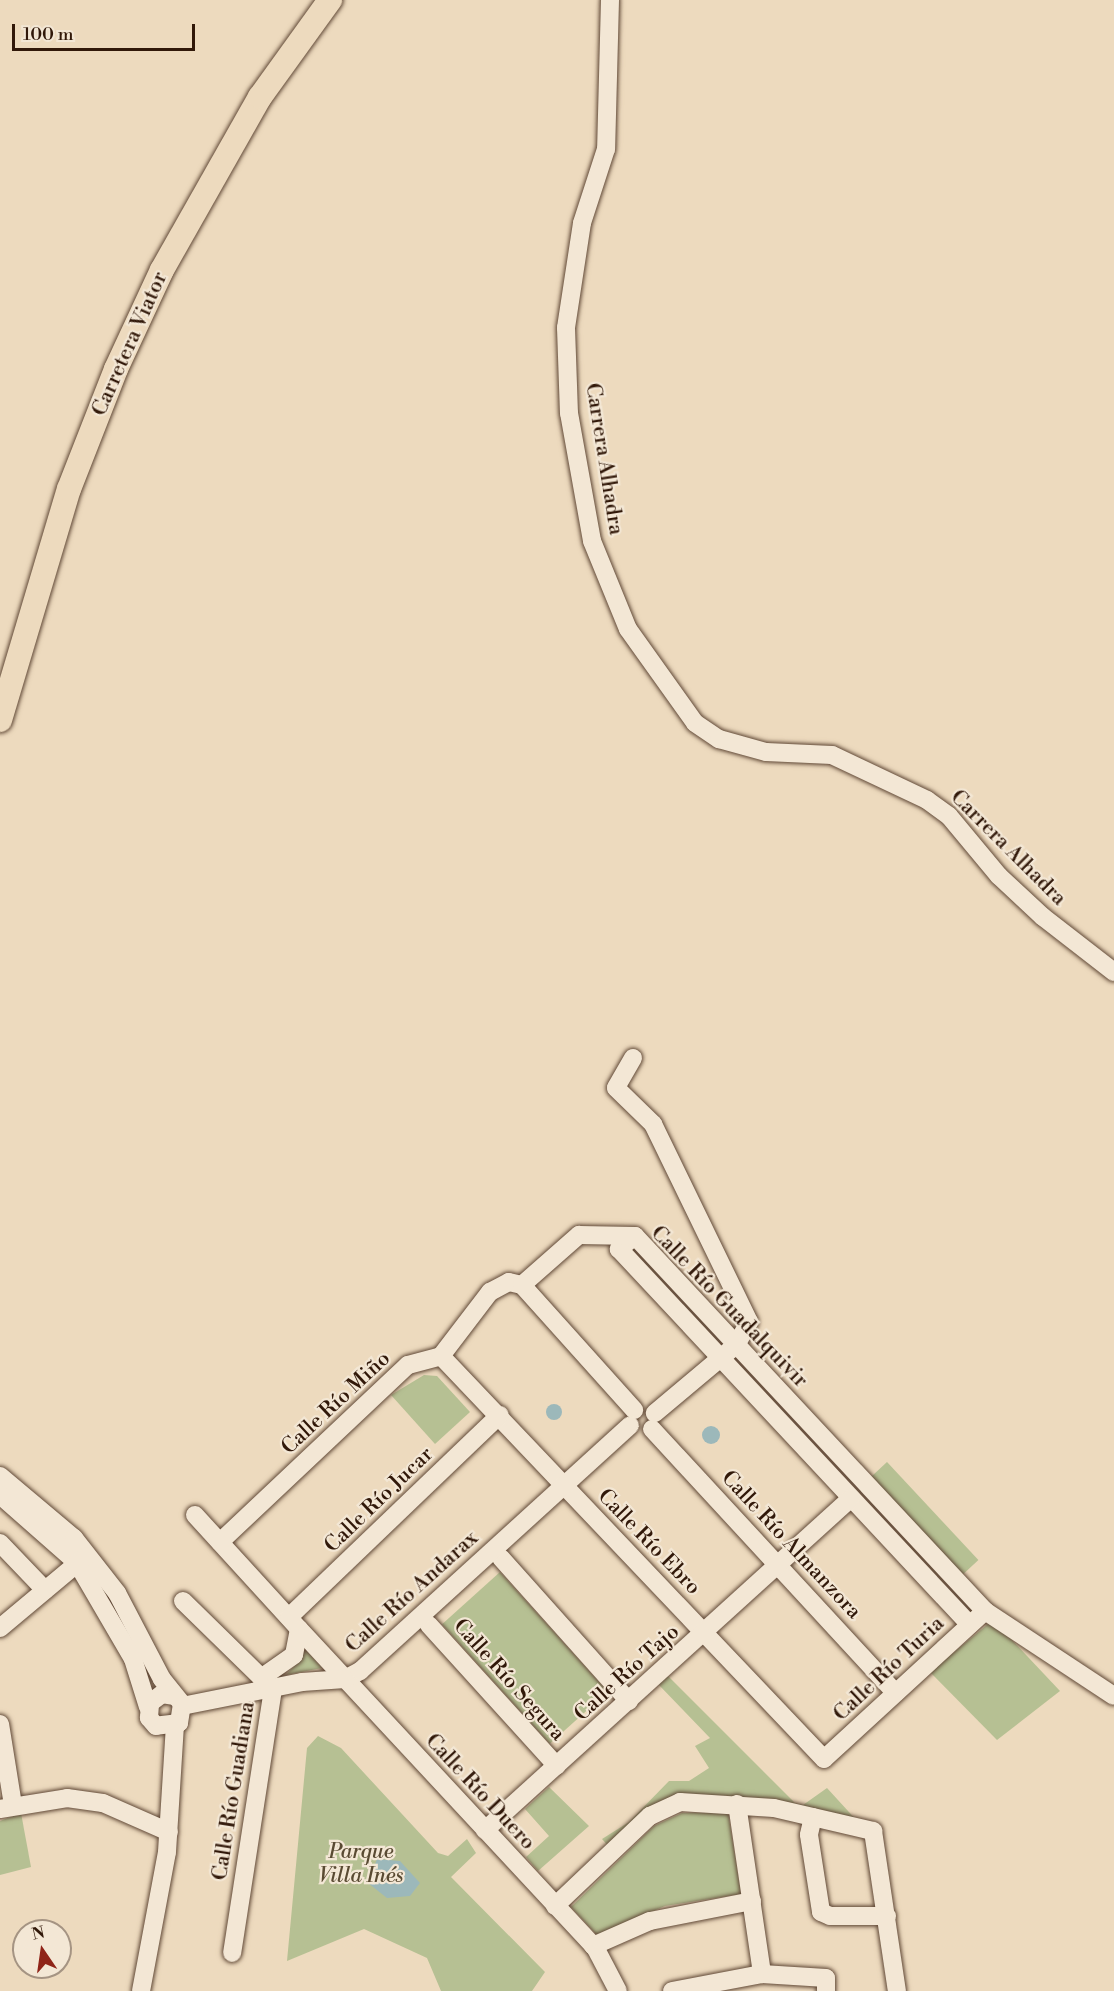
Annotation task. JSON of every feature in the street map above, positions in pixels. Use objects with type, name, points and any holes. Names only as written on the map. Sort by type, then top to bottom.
[{"type":"main road","name":"Carretera Viator","points":[[0,720],[69,489],[116,369],[162,270],[255,106],[330,0]]},
{"type":"street","name":"Carrera Alhadra","points":[[610,0],[606,149],[582,223],[566,327],[569,413],[592,541],[628,629],[694,723],[719,739],[766,752],[832,755],[927,800],[949,816],[999,876],[1043,917],[1114,972]]},
{"type":"street","points":[[633,1058],[616,1088],[653,1124],[707,1230],[749,1322],[736,1345]]},
{"type":"street","points":[[441,1356],[490,1292],[516,1283],[579,1235],[635,1236]]},
{"type":"street","name":"Calle Río Guadalquivir","points":[[969,1625],[619,1249],[635,1236],[985,1611],[1114,1696]]},
{"type":"street","name":"Calle Río Almanzora","points":[[516,1283],[642,1422],[780,1564],[896,1693]]},
{"type":"street","name":"Calle Río Andarax","points":[[349,1684],[642,1422],[736,1345]]},
{"type":"street","name":"Calle Río Ebro","points":[[441,1356],[500,1415],[566,1489],[824,1759]]},
{"type":"street","name":"Calle Río Miño","points":[[220,1542],[408,1365],[441,1356]]},
{"type":"street","name":"Calle Río Jucar","points":[[294,1623],[500,1415]]},
{"type":"street","points":[[0,1476],[117,1593],[178,1701],[169,1832],[141,1991]]},
{"type":"street","name":"Calle Río Andarax","points":[[151,1703],[178,1701],[267,1683],[349,1684],[381,1671],[501,1558],[566,1489]]},
{"type":"street","points":[[0,1495],[82,1559],[133,1659],[151,1703]]},
{"type":"street","name":"Calle Río Tajo","points":[[484,1830],[705,1633],[851,1498]]},
{"type":"street","name":"Calle Río Duero","points":[[195,1515],[593,1947],[618,1991]]},
{"type":"street","points":[[0,1543],[45,1590]]},
{"type":"street","points":[[501,1558],[629,1701]]},
{"type":"street","points":[[0,1628],[82,1559]]},
{"type":"street","name":"Calle Río Guadiana","points":[[183,1601],[267,1683],[232,1953]]},
{"type":"street","name":"Calle Río Turia","points":[[824,1759],[985,1611]]},
{"type":"street","points":[[267,1683],[294,1655],[294,1623]]},
{"type":"street","name":"Calle Río Segura","points":[[429,1625],[557,1766]]},
{"type":"street","points":[[141,1639],[156,1726],[173,1786]]},
{"type":"street","points":[[0,1724],[6,1807],[67,1798],[103,1803],[169,1832]]},
{"type":"street","points":[[156,1726],[175,1725]]},
{"type":"street","points":[[555,1906],[650,1816],[694,1799],[813,1817],[873,1831],[897,1991]]},
{"type":"street","points":[[737,1804],[762,1974]]},
{"type":"street","points":[[813,1817],[809,1835],[822,1911],[830,1916],[887,1916]]},
{"type":"street","points":[[593,1947],[650,1921],[752,1901]]},
{"type":"street","points":[[672,1991],[762,1974],[825,1978],[826,1991]]},
{"type":"green space","points":[[424,1375],[437,1376],[470,1412],[435,1444],[391,1395]]},
{"type":"green space","points":[[887,1462],[978,1560],[962,1575],[871,1477]]},
{"type":"green space","points":[[500,1572],[608,1692],[550,1744],[442,1624]]},
{"type":"green space","points":[[993,1620],[1060,1691],[997,1740],[930,1672]]},
{"type":"green space","points":[[305,1649],[322,1668],[286,1675],[301,1659]]},
{"type":"green space","points":[[667,1675],[795,1803],[803,1805],[827,1788],[859,1823],[693,1794],[610,1848],[602,1839],[629,1822],[669,1781],[689,1781],[709,1768],[695,1746],[710,1738],[658,1684]]},
{"type":"green space","name":"Parque Villa Inés","points":[[318,1736],[341,1748],[438,1853],[448,1856],[467,1839],[476,1853],[451,1877],[545,1972],[532,1991],[441,1991],[427,1958],[364,1929],[287,1961],[307,1748]]},
{"type":"green space","points":[[549,1787],[589,1826],[538,1871],[526,1857],[549,1836],[525,1809]]},
{"type":"green space","points":[[728,1812],[741,1894],[665,1906],[597,1935],[571,1907],[654,1826],[682,1813]]},
{"type":"green space","points":[[21,1813],[31,1867],[0,1875],[0,1821]]},
{"type":"water","points":[[551,1404],[557,1404],[562,1412],[560,1418],[551,1420],[546,1415],[546,1409]]},
{"type":"water","points":[[711,1426],[717,1429],[720,1435],[717,1441],[711,1444],[705,1441],[702,1435],[705,1429]]},
{"type":"water","points":[[377,1859],[400,1861],[420,1883],[410,1896],[387,1898],[368,1883]]}]
